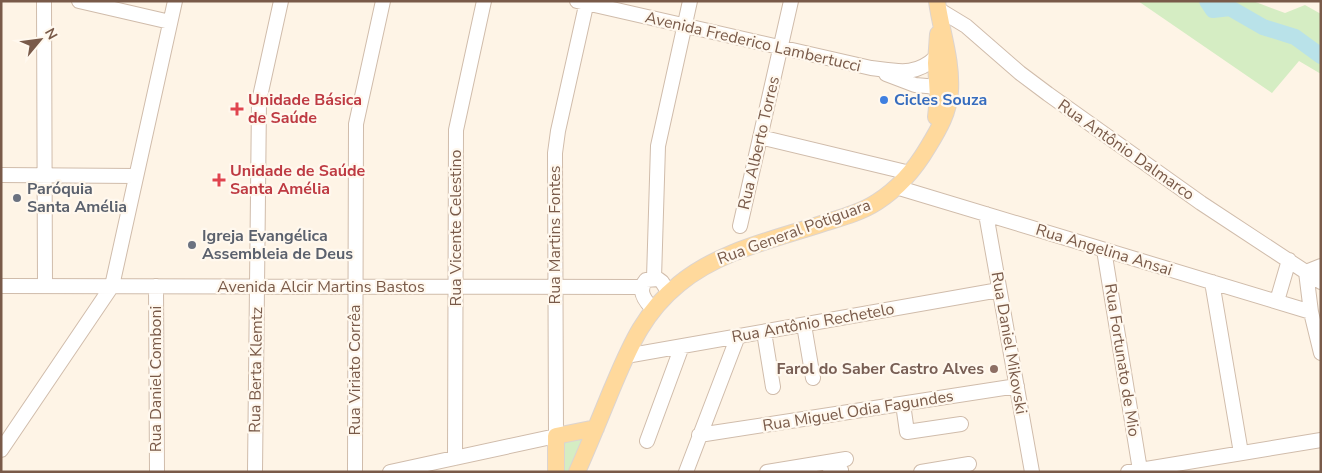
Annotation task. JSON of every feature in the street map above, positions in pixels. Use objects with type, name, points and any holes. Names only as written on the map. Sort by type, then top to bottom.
[{"type":"main road","name":"Rua General Potiguara","points":[[578,472],[638,331],[652,309],[669,292],[690,275],[724,256],[855,213],[878,202],[896,188],[910,173],[941,125],[948,102],[950,80],[943,61],[938,8]]},
{"type":"main road","points":[[938,87],[943,61]]},
{"type":"main road","name":"Rua General Potiguara","points":[[928,147],[937,114],[938,87]]},
{"type":"main road","points":[[556,436],[596,428]]},
{"type":"main road","name":"Rua Martins Fontes","points":[[556,436],[556,472]]},
{"type":"street","points":[[44,1],[46,286]]},
{"type":"street","points":[[79,1],[170,22]]},
{"type":"street","points":[[1,450],[112,286],[175,1]]},
{"type":"street","name":"Rua Berta Klemtz","points":[[255,472],[259,99],[281,1]]},
{"type":"street","name":"Rua Viriato Corrêa","points":[[355,472],[356,124],[383,1]]},
{"type":"street","name":"Rua Vicente Celestino","points":[[455,458],[456,130],[484,1]]},
{"type":"street","points":[[654,278],[656,154],[690,1]]},
{"type":"street","name":"Rua Alberto Torres","points":[[740,226],[791,1]]},
{"type":"street","name":"Avenida Frederico Lambertucci","points":[[583,2],[871,68],[901,72],[915,71],[943,61]]},
{"type":"street","name":"Rua Martins Fontes","points":[[556,436],[555,153],[583,2]]},
{"type":"street","name":"Rua Antônio Dalmarco","points":[[938,8],[966,26],[1020,73],[1048,94],[1201,203],[1321,282]]},
{"type":"street","name":"Avenida Frederico Lambertucci","points":[[871,68],[915,85],[938,87]]},
{"type":"street","points":[[760,137],[910,173]]},
{"type":"street","points":[[1,175],[136,176]]},
{"type":"street","name":"Rua Angelina Ansai","points":[[896,188],[1311,312]]},
{"type":"street","name":"Rua Daniel Mikovski","points":[[986,214],[1032,472]]},
{"type":"street","name":"Rua Fortunato de Mio","points":[[1104,250],[1134,471]]},
{"type":"street","points":[[1277,302],[1289,260]]},
{"type":"street","points":[[1321,266],[1306,272],[1311,312],[1321,353]]},
{"type":"street","points":[[652,309],[643,296],[642,287],[646,280],[654,278],[662,282],[669,292]]},
{"type":"street","points":[[1212,282],[1241,453]]},
{"type":"street","name":"Avenida Alcir Martins Bastos","points":[[1,286],[642,287]]},
{"type":"street","name":"Rua Daniel Comboni","points":[[156,286],[157,472]]},
{"type":"street","name":"Rua Antônio Rechetelo","points":[[626,356],[999,290]]},
{"type":"street","points":[[804,325],[813,378]]},
{"type":"street","points":[[764,332],[773,387]]},
{"type":"street","points":[[686,472],[738,336]]},
{"type":"street","points":[[647,441],[682,346]]},
{"type":"street","name":"Rua Miguel Odia Fagundes","points":[[699,436],[1017,386]]},
{"type":"street","points":[[903,404],[907,432],[961,424]]},
{"type":"street","points":[[390,472],[556,436]]},
{"type":"street","points":[[1134,471],[1321,440]]},
{"type":"street","points":[[921,472],[969,464]]},
{"type":"street","points":[[767,472],[839,466]]},
{"type":"green space","points":[[1138,1],[1253,1],[1285,13],[1305,5],[1321,14],[1321,74],[1299,61],[1272,93]]},
{"type":"green space","points":[[586,437],[570,472],[563,472],[563,441]]},
{"type":"waterway","points":[[1207,1],[1213,10],[1230,8],[1263,27],[1295,37],[1321,56]]},
{"type":"place","name":"Cicles Souza","points":[[884,100]]},
{"type":"place","name":"Unidade Básica de Saúde","points":[[237,109]]},
{"type":"place","name":"Unidade de Saúde Santa Amélia","points":[[219,180]]},
{"type":"place","name":"Paróquia Santa Amélia","points":[[17,198]]},
{"type":"place","name":"Igreja Evangélica Assembleia de Deus","points":[[192,245]]},
{"type":"place","name":"Farol do Saber Castro Alves","points":[[994,369]]}]
